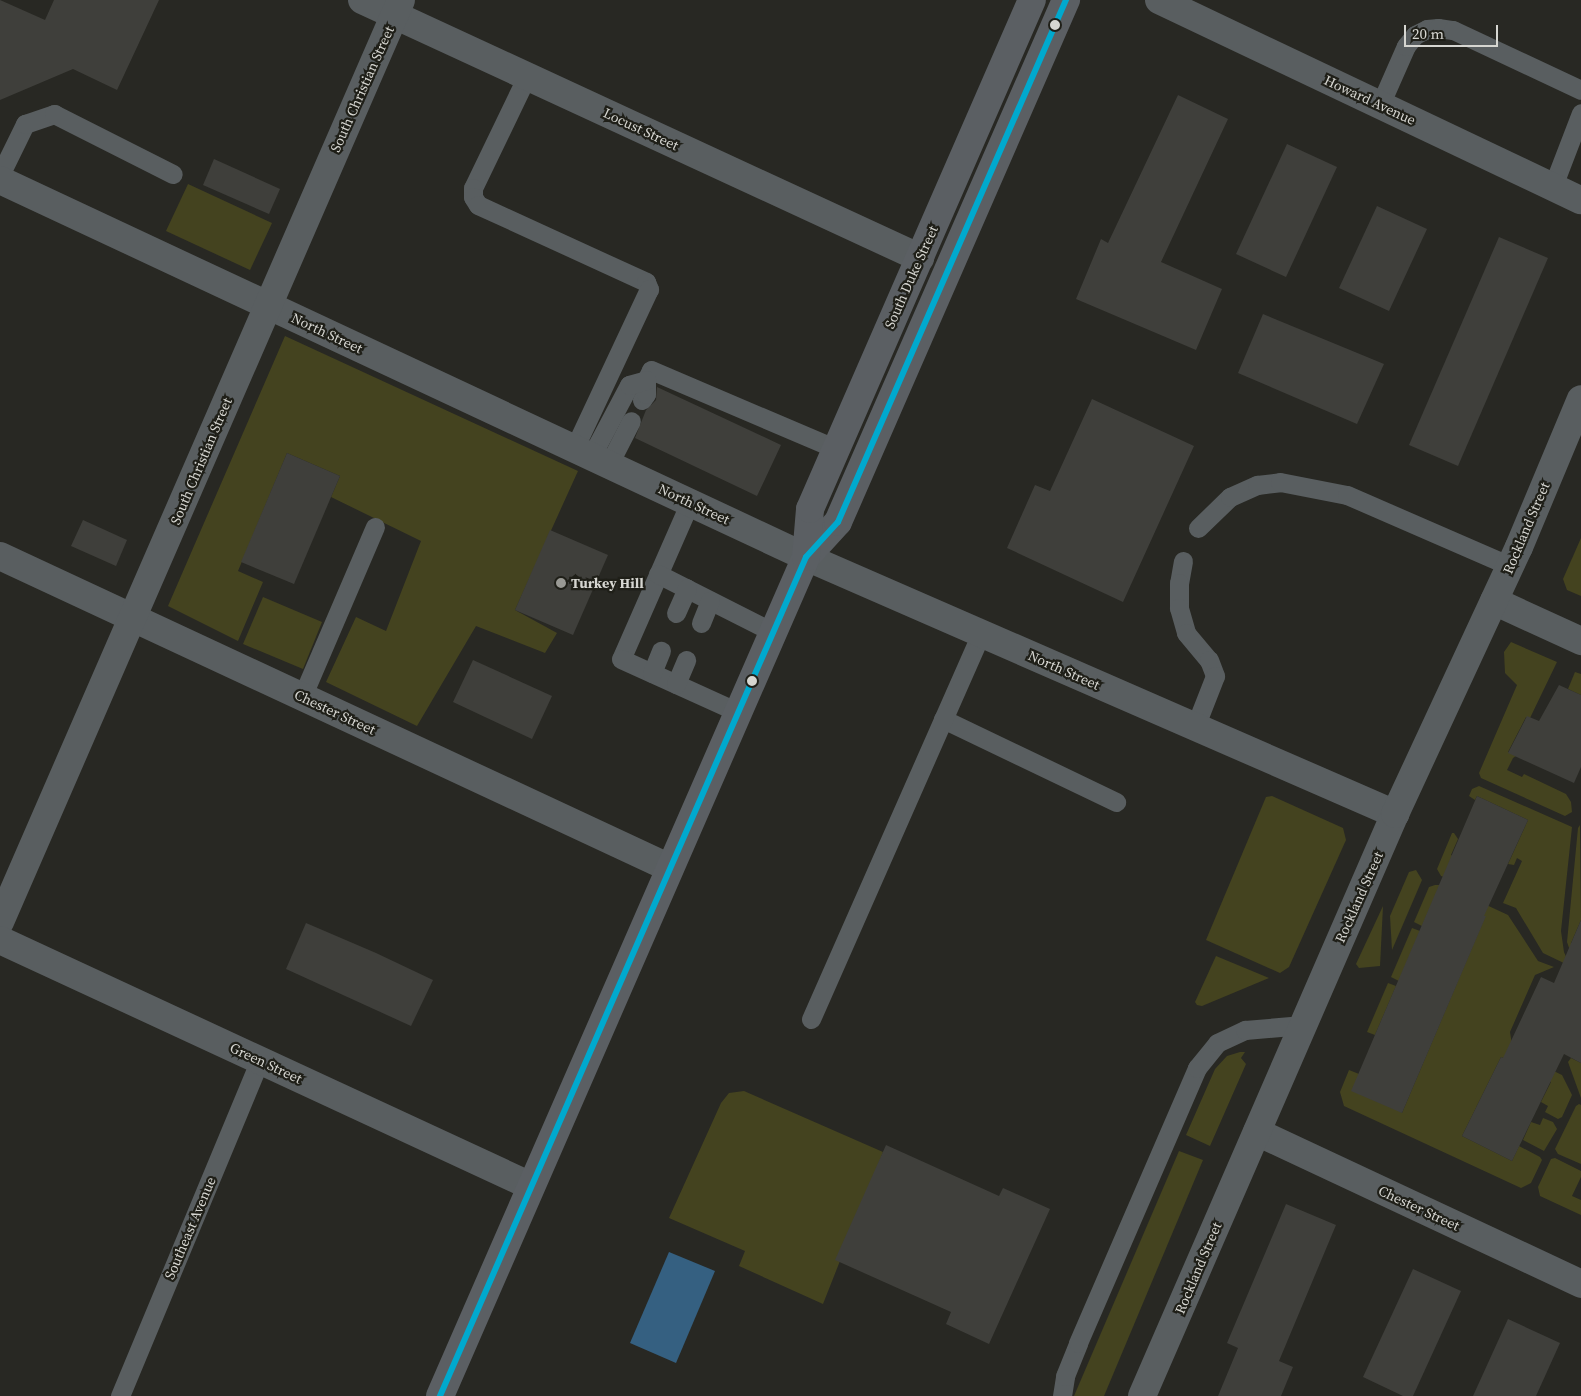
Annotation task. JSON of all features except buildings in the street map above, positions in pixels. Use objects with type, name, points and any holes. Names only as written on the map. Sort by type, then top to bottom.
[{"type":"main road","name":"South Duke Street","points":[[806,557],[810,509],[1032,0]]},
{"type":"main road","name":"South Duke Street","points":[[440,1396],[806,557],[838,522],[1066,0]]},
{"type":"street","name":"Locust Street","points":[[362,0],[398,8],[527,76],[920,258]]},
{"type":"street","name":"Howard Avenue","points":[[1159,0],[1581,200]]},
{"type":"street","name":"South Christian Street","points":[[0,922],[134,618],[267,305],[398,8]]},
{"type":"street","name":"North Street","points":[[0,180],[592,455],[806,557],[1395,814]]},
{"type":"street","name":"Rockland Street","points":[[1142,1396],[1395,814],[1510,566],[1581,399]]},
{"type":"street","name":"Chester Street","points":[[0,556],[670,868]]},
{"type":"street","points":[[1494,601],[1581,641]]},
{"type":"street","name":"Green Street","points":[[0,940],[531,1186]]},
{"type":"street","name":"Chester Street","points":[[1257,1132],[1581,1284]]},
{"type":"lane","points":[[1380,104],[1406,46],[1415,35],[1427,29],[1438,28],[1453,30],[1581,90]]},
{"type":"lane","points":[[527,76],[473,188],[473,197],[478,205],[646,282],[649,289],[592,455]]},
{"type":"lane","points":[[1553,186],[1581,113]]},
{"type":"lane","points":[[0,175],[25,124],[54,114],[173,174]]},
{"type":"lane","points":[[592,455],[629,385],[649,375],[836,449]]},
{"type":"lane","points":[[642,400],[646,394],[649,375]]},
{"type":"lane","points":[[592,455],[631,421]]},
{"type":"lane","points":[[1198,528],[1230,497],[1257,485],[1280,482],[1347,495],[1510,566]]},
{"type":"lane","points":[[690,502],[621,659],[738,712]]},
{"type":"lane","points":[[302,697],[375,526]]},
{"type":"lane","points":[[1184,560],[1179,583],[1180,608],[1186,633],[1209,660],[1215,676],[1195,727]]},
{"type":"lane","points":[[658,574],[773,632]]},
{"type":"lane","points":[[676,613],[686,588]]},
{"type":"lane","points":[[701,623],[710,601]]},
{"type":"lane","points":[[811,1019],[980,633]]},
{"type":"lane","points":[[652,673],[661,651]]},
{"type":"lane","points":[[676,684],[686,660]]},
{"type":"lane","points":[[943,719],[1116,802]]},
{"type":"lane","points":[[1062,1396],[1065,1376],[1074,1351],[1197,1068],[1217,1043],[1245,1030],[1303,1025]]},
{"type":"lane","name":"Southeast Avenue","points":[[120,1396],[260,1060]]},
{"type":"shaded area","points":[[188,184],[272,223],[250,270],[166,231]]},
{"type":"shaded area","points":[[285,336],[578,471],[515,610],[557,633],[545,653],[476,626],[417,726],[326,682],[356,617],[386,631],[421,541],[331,497],[340,476],[287,453],[238,571],[263,582],[238,641],[168,606]]},
{"type":"shaded area","points":[[1581,538],[1581,596],[1567,590],[1563,579]]},
{"type":"shaded area","points":[[263,597],[322,622],[303,669],[243,644]]},
{"type":"shaded area","points":[[1511,642],[1557,662],[1530,718],[1526,717],[1508,752],[1516,756],[1507,770],[1522,777],[1524,774],[1566,794],[1571,802],[1572,812],[1565,816],[1481,778],[1479,773],[1517,685],[1505,673],[1504,652]]},
{"type":"shaded area","points":[[1575,672],[1581,674],[1581,695],[1568,689]]},
{"type":"shaded area","points":[[1479,786],[1572,827],[1561,931],[1564,952],[1570,966],[1543,953],[1516,908],[1503,903],[1522,861],[1517,858],[1514,865],[1508,864],[1528,820],[1477,796],[1475,800],[1469,796],[1472,789]]},
{"type":"shaded area","points":[[1272,796],[1343,828],[1346,840],[1289,967],[1280,973],[1206,940],[1266,797]]},
{"type":"shaded area","points":[[1580,825],[1581,920],[1571,943],[1576,968],[1567,942],[1578,828]]},
{"type":"shaded area","points":[[1452,833],[1458,839],[1451,855],[1466,863],[1458,882],[1441,876],[1437,869]]},
{"type":"shaded area","points":[[1416,870],[1422,880],[1392,950],[1390,916],[1409,872]]},
{"type":"shaded area","points":[[1440,885],[1422,926],[1414,922],[1429,887]]},
{"type":"shaded area","points":[[1480,902],[1508,915],[1538,961],[1554,967],[1535,975],[1510,1032],[1513,1051],[1562,1075],[1572,1095],[1562,1117],[1558,1119],[1545,1112],[1548,1106],[1541,1102],[1551,1082],[1501,1057],[1462,1136],[1512,1161],[1519,1146],[1540,1157],[1542,1160],[1531,1183],[1521,1188],[1344,1106],[1340,1092],[1349,1070],[1359,1074],[1402,1113],[1485,917],[1476,912]]},
{"type":"shaded area","points":[[1383,906],[1380,966],[1359,968],[1356,964]]},
{"type":"shaded area","points":[[1412,928],[1420,931],[1399,981],[1391,977]]},
{"type":"shaded area","points":[[1216,956],[1269,978],[1202,1006],[1197,1005],[1195,1002]]},
{"type":"shaded area","points":[[1388,983],[1396,986],[1375,1035],[1367,1032]]},
{"type":"shaded area","points":[[1245,1052],[1241,1058],[1246,1064],[1210,1146],[1186,1135],[1215,1069],[1227,1056]]},
{"type":"shaded area","points":[[1571,1058],[1581,1063],[1581,1098],[1568,1062]]},
{"type":"shaded area","points":[[744,1091],[883,1152],[823,1304],[739,1266],[745,1251],[669,1218],[721,1103],[729,1093]]},
{"type":"shaded area","points":[[1581,1105],[1581,1164],[1558,1154],[1555,1149],[1576,1106]]},
{"type":"shaded area","points":[[1543,1118],[1553,1122],[1557,1129],[1544,1151],[1523,1140],[1531,1122],[1540,1125]]},
{"type":"shaded area","points":[[1179,1151],[1203,1160],[1104,1396],[1074,1396]]},
{"type":"shaded area","points":[[1555,1158],[1581,1171],[1581,1177],[1572,1196],[1581,1200],[1581,1215],[1540,1196],[1538,1187],[1551,1159]]},
{"type":"water","points":[[669,1252],[715,1271],[676,1363],[630,1343]]},
{"type":"transit line","points":[[440,1396],[806,557],[838,522],[1066,0]]},
{"type":"place","name":"Turkey Hill","points":[[561,583]]}]
